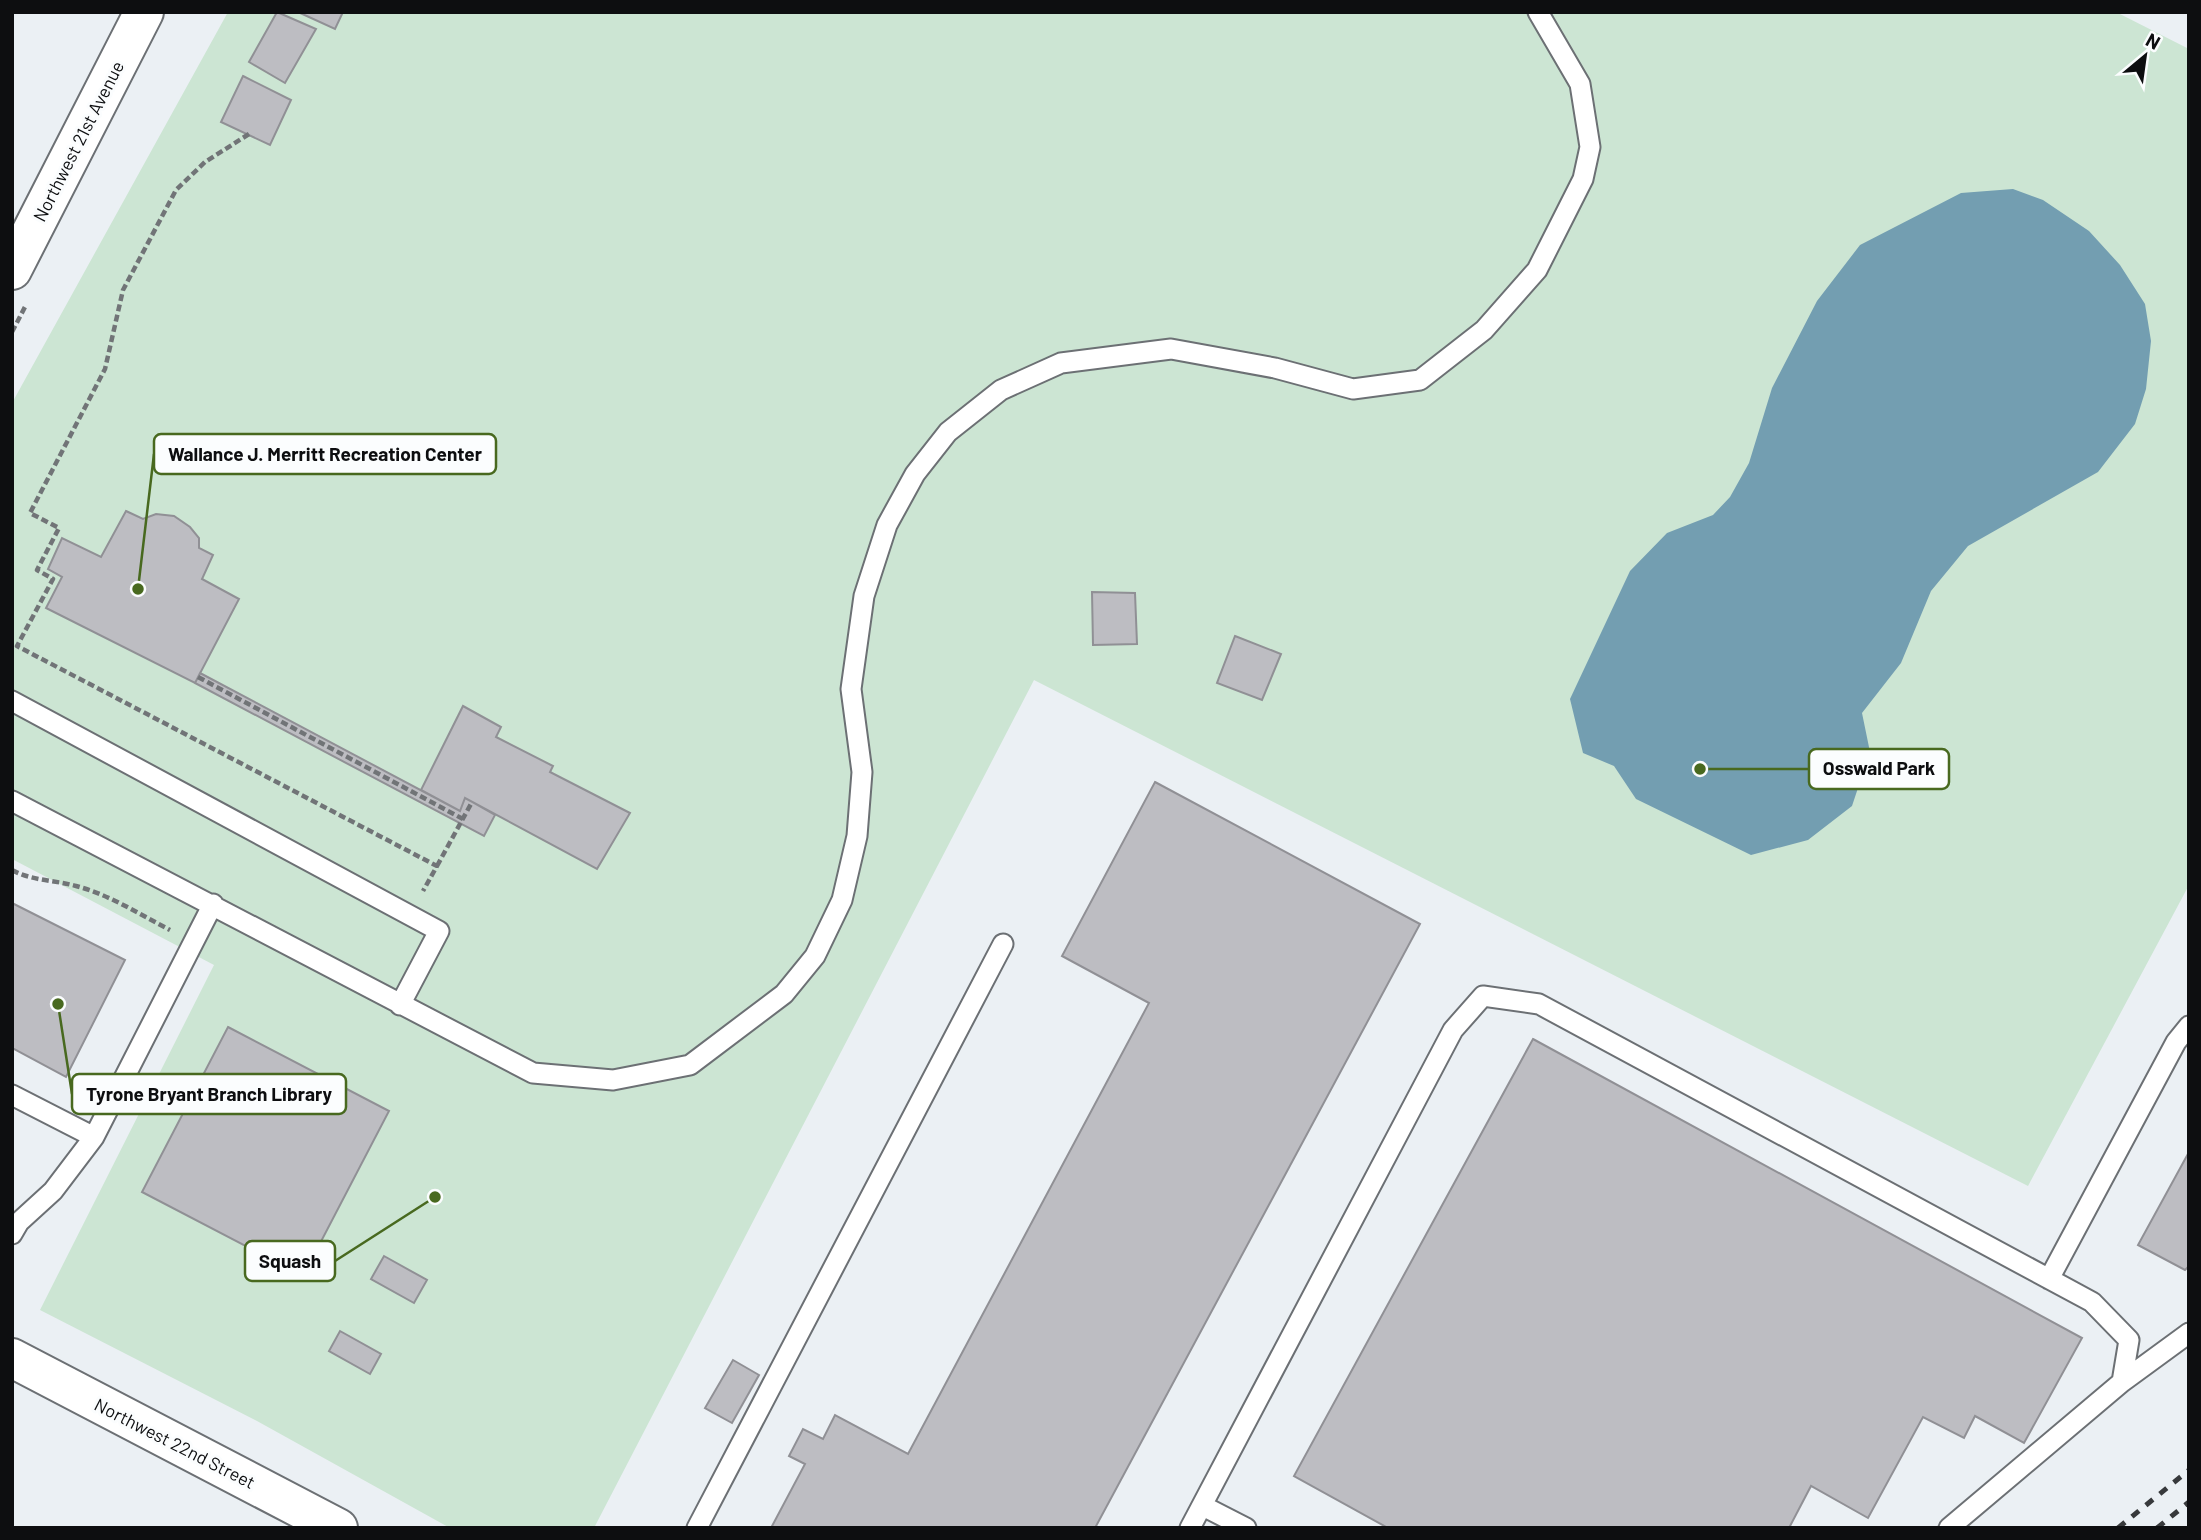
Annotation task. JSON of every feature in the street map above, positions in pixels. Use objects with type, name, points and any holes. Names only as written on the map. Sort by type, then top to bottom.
[{"type":"street","name":"Northwest 21st Avenue","points":[[16,252],[144,12]]},
{"type":"street","name":"Northwest 22nd Street","points":[[12,1359],[338,1528]]},
{"type":"lane","points":[[12,802],[213,904],[533,1073],[613,1080],[691,1065],[784,994],[815,956],[842,900],[857,836],[862,772],[850,689],[864,596],[887,525],[915,474],[948,432],[1001,390],[1061,363],[1171,349],[1275,368],[1353,389],[1420,380],[1484,330],[1536,270],[1583,179],[1590,147],[1580,84],[1538,12]]},
{"type":"lane","points":[[12,701],[439,931],[400,1005]]},
{"type":"lane","points":[[14,1225],[53,1191],[94,1137],[213,904]]},
{"type":"lane","points":[[697,1528],[1003,944]]},
{"type":"lane","points":[[1190,1528],[1453,1030],[1483,996],[1539,1004],[2092,1302],[2129,1340],[2122,1382]]},
{"type":"lane","points":[[2049,1279],[2170,1054],[2189,1027]]},
{"type":"lane","points":[[12,1095],[94,1137]]},
{"type":"lane","points":[[1949,1528],[2122,1382],[2189,1333]]},
{"type":"lane","points":[[1203,1506],[1246,1528]]},
{"type":"path","points":[[249,134],[205,162],[176,190],[123,290],[105,369],[30,513],[59,528],[37,570],[53,579],[17,646],[437,866]]},
{"type":"path","points":[[198,677],[463,819]]},
{"type":"path","points":[[410,915],[472,802]]},
{"type":"path","points":[[12,870],[21,875],[75,885],[113,899],[193,943]]},
{"type":"green space","points":[[228,12],[2116,12],[2189,49],[2189,885],[2028,1186],[1034,680],[594,1528],[450,1528],[257,1421],[40,1310],[214,965],[12,859],[12,403]]},
{"type":"water","points":[[2013,189],[2043,200],[2089,231],[2120,265],[2145,304],[2151,341],[2146,389],[2135,424],[2098,472],[1968,546],[1931,591],[1901,663],[1862,713],[1870,752],[1852,806],[1808,840],[1751,855],[1636,799],[1614,766],[1583,753],[1570,699],[1630,571],[1667,533],[1713,515],[1730,497],[1749,463],[1772,388],[1817,301],[1860,245],[1961,193]]},
{"type":"building","points":[[277,12],[316,29],[285,83],[249,62]]},
{"type":"building","points":[[298,12],[343,12],[335,29]]},
{"type":"building","points":[[243,76],[291,100],[270,145],[221,122]]},
{"type":"building","points":[[126,511],[143,519],[156,514],[174,516],[190,527],[199,538],[199,548],[213,555],[202,579],[239,599],[195,683],[46,608],[62,577],[48,569],[62,538],[101,557]]},
{"type":"building","points":[[1092,592],[1135,593],[1137,644],[1093,645]]},
{"type":"building","points":[[1235,636],[1281,654],[1262,700],[1217,683]]},
{"type":"building","points":[[200,673],[460,811],[465,798],[495,815],[484,836],[195,683]]},
{"type":"building","points":[[463,706],[501,727],[496,737],[553,766],[550,772],[630,813],[597,869],[465,798],[460,811],[421,790]]},
{"type":"building","points":[[1155,782],[1420,924],[1095,1528],[771,1528],[805,1464],[789,1456],[803,1429],[823,1439],[835,1415],[908,1454],[1149,1003],[1062,956]]},
{"type":"building","points":[[12,903],[125,960],[66,1077],[12,1048]]},
{"type":"building","points":[[228,1027],[389,1111],[303,1276],[142,1192]]},
{"type":"building","points":[[1533,1039],[2082,1338],[2024,1443],[1975,1416],[1964,1438],[1923,1417],[1868,1518],[1811,1486],[1789,1528],[1388,1528],[1294,1476]]},
{"type":"building","points":[[2189,1152],[2189,1266],[2185,1270],[2138,1245]]},
{"type":"building","points":[[384,1256],[427,1280],[414,1303],[371,1279]]},
{"type":"building","points":[[340,1331],[381,1354],[370,1374],[329,1351]]},
{"type":"building","points":[[733,1360],[759,1375],[732,1423],[705,1408]]},
{"type":"railway","points":[[2118,1528],[2189,1470]]},
{"type":"railway","points":[[2157,1528],[2189,1502]]},
{"type":"place","name":"Wallance J. Merritt Recreation Center","points":[[138,589]]},
{"type":"place","name":"Osswald Park","points":[[1700,769]]},
{"type":"place","name":"Tyrone Bryant Branch Library","points":[[58,1004]]},
{"type":"place","name":"Squash","points":[[435,1197]]}]
